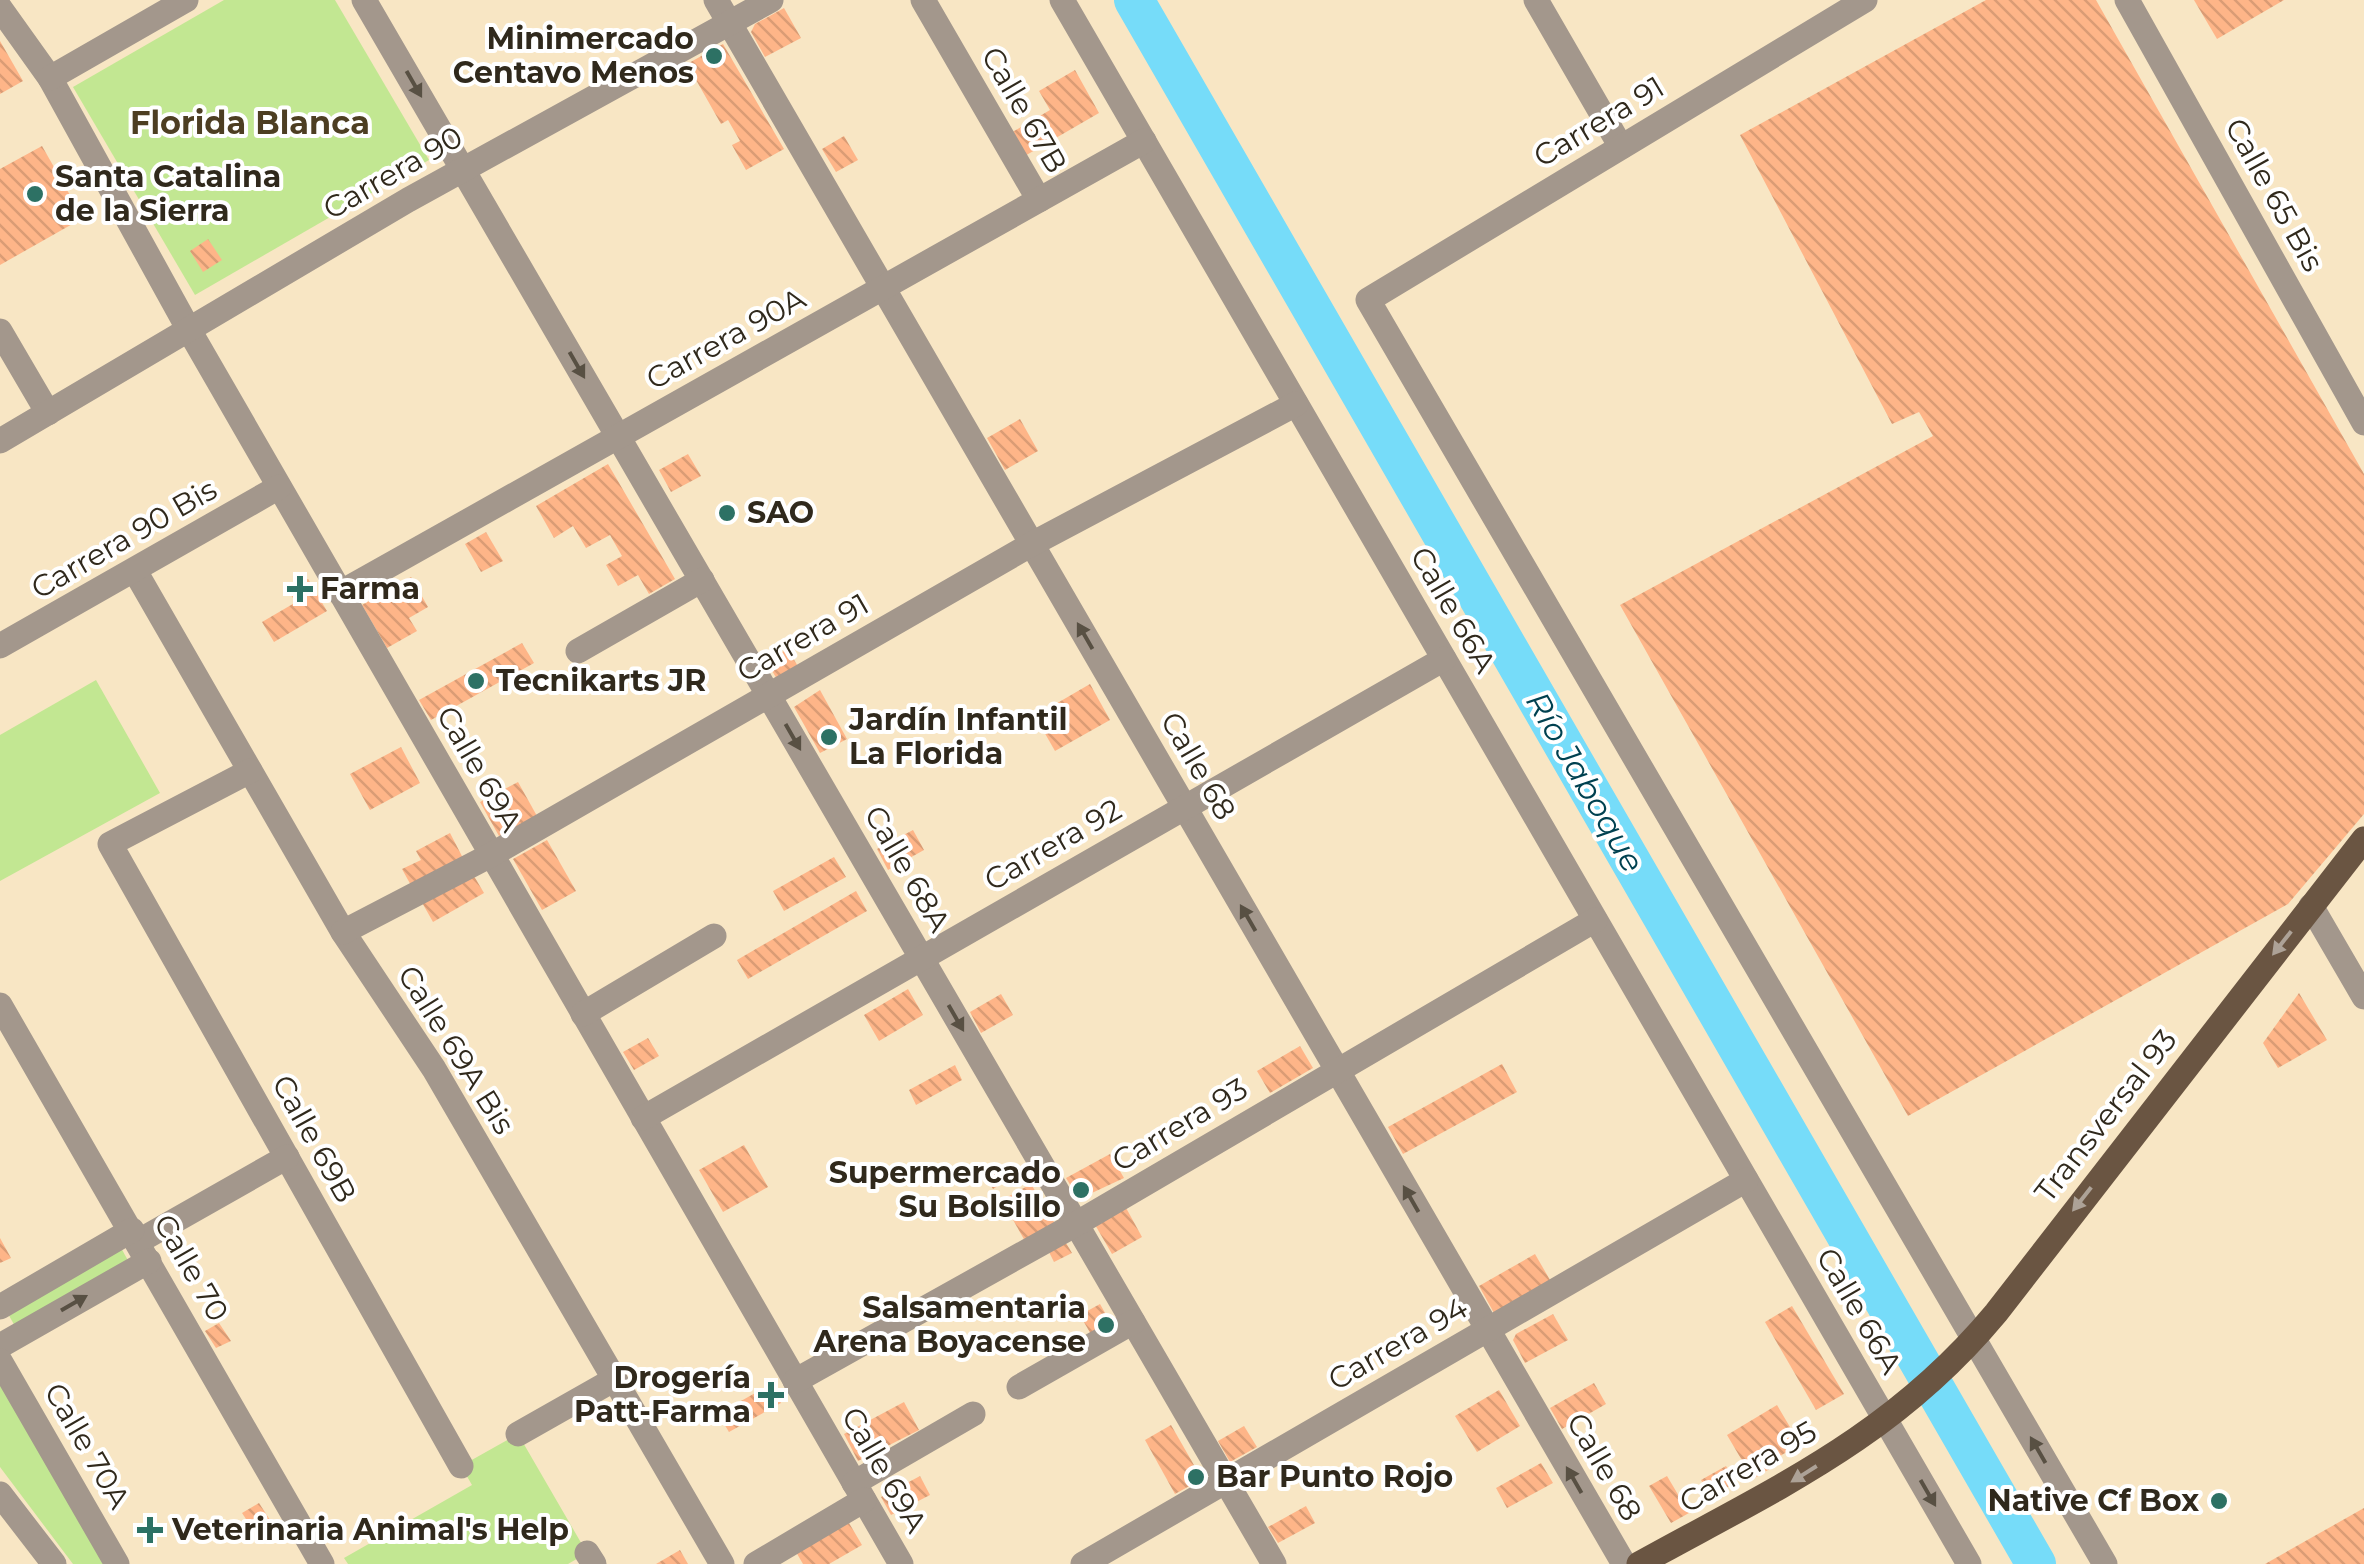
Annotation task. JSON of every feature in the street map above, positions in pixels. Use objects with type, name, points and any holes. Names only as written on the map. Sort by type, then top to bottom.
[{"type":"main road","name":"Transversal 93","points":[[1896,1414],[1973,1339],[2364,839]]},
{"type":"main road","name":"Carrera 95","points":[[1640,1564],[1746,1510],[1896,1414]]},
{"type":"street","points":[[50,78],[186,0]]},
{"type":"street","name":"Calle 68A","points":[[364,0],[1274,1564]]},
{"type":"street","name":"Calle 68","points":[[716,0],[1624,1564]]},
{"type":"street","name":"Carrera 90","points":[[0,440],[463,170],[770,0]]},
{"type":"street","name":"Calle 67B","points":[[922,0],[1040,200]]},
{"type":"street","name":"Calle 66A","points":[[1062,0],[1746,1180],[1896,1414],[1969,1564]]},
{"type":"street","points":[[1536,0],[1621,147]]},
{"type":"street","name":"Carrera 91","points":[[1865,0],[1368,300],[1973,1339]]},
{"type":"street","name":"Calle 65 Bis","points":[[2127,0],[2364,423]]},
{"type":"street","name":"Calle 69A","points":[[0,8],[50,78],[189,330],[901,1564]]},
{"type":"street","name":"Carrera 90A","points":[[340,593],[1144,141]]},
{"type":"street","points":[[0,331],[48,413]]},
{"type":"street","name":"Carrera 91","points":[[343,932],[491,855],[1032,544],[1296,404]]},
{"type":"street","name":"Carrera 90 Bis","points":[[0,646],[279,487]]},
{"type":"street","name":"Calle 69A Bis","points":[[135,571],[343,932],[434,1069],[722,1564]]},
{"type":"street","points":[[578,651],[702,580]]},
{"type":"street","name":"Carrera 92","points":[[643,1118],[1444,658]]},
{"type":"street","name":"Calle 69B","points":[[250,771],[110,844],[461,1466]]},
{"type":"street","points":[[2311,906],[2364,997]]},
{"type":"street","name":"Carrera 93","points":[[795,1381],[1076,1224],[1596,920]]},
{"type":"street","points":[[582,1014],[714,936]]},
{"type":"street","name":"Calle 70","points":[[0,1006],[322,1564]]},
{"type":"street","points":[[0,1346],[140,1244],[287,1158]]},
{"type":"street","name":"Carrera 94","points":[[1083,1564],[1746,1180]]},
{"type":"street","points":[[0,1306],[140,1244]]},
{"type":"street","points":[[1020,1387],[1133,1322]]},
{"type":"street","points":[[1973,1339],[2104,1564]]},
{"type":"street","name":"Calle 70A","points":[[0,1361],[117,1564]]},
{"type":"street","points":[[518,1434],[615,1378]]},
{"type":"street","points":[[756,1564],[974,1414]]},
{"type":"street","points":[[0,1494],[54,1564]]},
{"type":"green space","points":[[224,0],[335,0],[429,160],[195,295],[73,87]]},
{"type":"green space","points":[[96,680],[160,793],[0,881],[0,735]]},
{"type":"green space","points":[[120,1246],[131,1266],[17,1330],[6,1310]]},
{"type":"green space","points":[[0,1381],[105,1564],[73,1564],[0,1467]]},
{"type":"green space","points":[[518,1434],[587,1553],[568,1564],[348,1564],[344,1558],[472,1485],[461,1466]]},
{"type":"building","points":[[1986,0],[2096,0],[2364,474],[2364,814],[2288,904],[1908,1116],[1620,605],[1933,436],[1919,412],[1892,424],[1740,135]]},
{"type":"building","points":[[2194,0],[2284,0],[2217,39]]},
{"type":"building","points":[[784,8],[801,38],[765,57],[751,32],[755,24]]},
{"type":"building","points":[[0,41],[23,81],[0,94]]},
{"type":"building","points":[[723,44],[784,149],[746,170],[732,145],[740,141],[728,120],[721,124],[687,64]]},
{"type":"building","points":[[1075,70],[1099,113],[1023,157],[1009,134],[1050,110],[1039,91]]},
{"type":"building","points":[[844,136],[858,160],[836,172],[822,149]]},
{"type":"building","name":"Santa Catalina de la Sierra","points":[[42,146],[83,218],[0,265],[0,169]]},
{"type":"building","points":[[208,239],[222,260],[203,272],[190,251]]},
{"type":"building","points":[[1020,419],[1038,451],[1005,470],[987,438]]},
{"type":"building","points":[[688,454],[701,476],[671,492],[659,470]]},
{"type":"building","points":[[608,464],[675,579],[649,594],[638,575],[618,586],[606,565],[622,556],[610,535],[586,548],[573,526],[554,538],[536,506]]},
{"type":"building","points":[[486,532],[503,561],[481,572],[465,544]]},
{"type":"building","points":[[411,577],[428,607],[409,618],[417,631],[387,648],[362,605]]},
{"type":"building","name":"Farma","points":[[308,579],[313,587],[293,598],[288,591]]},
{"type":"building","points":[[315,591],[327,611],[274,642],[262,622]]},
{"type":"building","name":"Tecnikarts JR","points":[[522,643],[534,663],[431,720],[419,700]]},
{"type":"building","points":[[788,649],[801,672],[780,684],[766,661]]},
{"type":"building","points":[[1090,684],[1110,720],[1055,751],[1035,716]]},
{"type":"building","points":[[820,690],[847,739],[820,753],[794,707]]},
{"type":"building","points":[[401,747],[420,783],[370,810],[350,774]]},
{"type":"building","points":[[518,782],[537,816],[499,836],[480,802]]},
{"type":"building","points":[[913,830],[924,850],[888,870],[877,849]]},
{"type":"building","points":[[450,833],[465,862],[413,889],[402,869],[421,860],[416,851]]},
{"type":"building","points":[[547,840],[576,891],[542,910],[513,859]]},
{"type":"building","points":[[834,857],[846,877],[784,911],[773,891]]},
{"type":"building","points":[[471,871],[484,893],[433,922],[420,899]]},
{"type":"building","points":[[856,891],[867,911],[748,979],[737,960]]},
{"type":"building","points":[[908,989],[923,1015],[879,1041],[864,1015]]},
{"type":"building","points":[[2299,993],[2327,1040],[2278,1068],[2263,1043]]},
{"type":"building","points":[[1001,994],[1013,1015],[981,1033],[970,1012]]},
{"type":"building","points":[[648,1038],[659,1056],[634,1070],[623,1052]]},
{"type":"building","points":[[1300,1046],[1313,1068],[1270,1093],[1257,1071]]},
{"type":"building","points":[[1502,1064],[1517,1092],[1403,1154],[1388,1127]]},
{"type":"building","points":[[955,1065],[962,1080],[916,1105],[909,1090]]},
{"type":"building","points":[[744,1145],[768,1187],[723,1212],[699,1170]]},
{"type":"building","points":[[1110,1154],[1124,1178],[1079,1199],[1066,1178]]},
{"type":"building","points":[[1011,1163],[1017,1174],[993,1189],[986,1178]]},
{"type":"building","points":[[1031,1184],[1054,1222],[1051,1229],[1026,1243],[1002,1200]]},
{"type":"building","points":[[1125,1206],[1142,1237],[1112,1254],[1094,1223]]},
{"type":"building","points":[[0,1238],[11,1258],[0,1263]]},
{"type":"building","points":[[1066,1243],[1072,1253],[1054,1262],[1047,1248]]},
{"type":"building","points":[[1535,1254],[1550,1280],[1494,1313],[1479,1286]]},
{"type":"building","points":[[1100,1304],[1113,1327],[1093,1338],[1080,1315]]},
{"type":"building","points":[[1792,1306],[1844,1394],[1816,1410],[1765,1322]]},
{"type":"building","points":[[1553,1314],[1568,1340],[1525,1363],[1513,1340],[1516,1334]]},
{"type":"building","points":[[219,1323],[231,1341],[216,1348],[205,1331]]},
{"type":"building","points":[[1594,1383],[1606,1404],[1562,1429],[1550,1408]]},
{"type":"building","points":[[771,1384],[781,1403],[729,1432],[718,1414]]},
{"type":"building","points":[[1499,1390],[1520,1426],[1477,1452],[1455,1416]]},
{"type":"building","points":[[904,1402],[919,1430],[858,1461],[844,1434]]},
{"type":"building","points":[[1777,1405],[1800,1444],[1753,1479],[1727,1435]]},
{"type":"building","points":[[1171,1425],[1202,1479],[1175,1494],[1145,1440]]},
{"type":"building","points":[[1244,1426],[1257,1447],[1230,1462],[1218,1441]]},
{"type":"building","points":[[1541,1463],[1553,1483],[1507,1508],[1496,1488]]},
{"type":"building","points":[[1726,1466],[1736,1482],[1711,1497],[1701,1480]]},
{"type":"building","points":[[920,1476],[930,1495],[891,1515],[881,1497]]},
{"type":"building","points":[[1667,1476],[1689,1513],[1671,1523],[1649,1486]]},
{"type":"building","points":[[259,1503],[270,1520],[252,1528],[242,1513]]},
{"type":"building","points":[[1306,1506],[1315,1523],[1278,1543],[1268,1527]]},
{"type":"building","points":[[2364,1508],[2364,1564],[2265,1564]]},
{"type":"building","points":[[849,1523],[862,1545],[829,1564],[803,1564],[796,1552]]},
{"type":"building","points":[[680,1550],[688,1564],[656,1564]]},
{"type":"waterway","name":"Río Jaboque","points":[[1134,0],[2036,1564]]},
{"type":"place","name":"Minimercado Centavo Menos","points":[[714,56]]},
{"type":"place","name":"Santa Catalina de la Sierra","points":[[35,194]]},
{"type":"place","name":"SAO","points":[[727,513]]},
{"type":"place","name":"Farma","points":[[300,589]]},
{"type":"place","name":"Tecnikarts JR","points":[[476,681]]},
{"type":"place","name":"Jardín Infantil La Florida","points":[[829,737]]},
{"type":"place","name":"Supermercado Su Bolsillo","points":[[1081,1190]]},
{"type":"place","name":"Salsamentaria Arena Boyacense","points":[[1106,1325]]},
{"type":"place","name":"Drogería Patt-Farma","points":[[771,1395]]},
{"type":"place","name":"Bar Punto Rojo","points":[[1196,1477]]},
{"type":"place","name":"Native Cf Box","points":[[2219,1501]]},
{"type":"place","name":"Veterinaria Animal's Help","points":[[150,1530]]},
{"type":"district","name":"Florida Blanca","points":[[250,123]]}]
